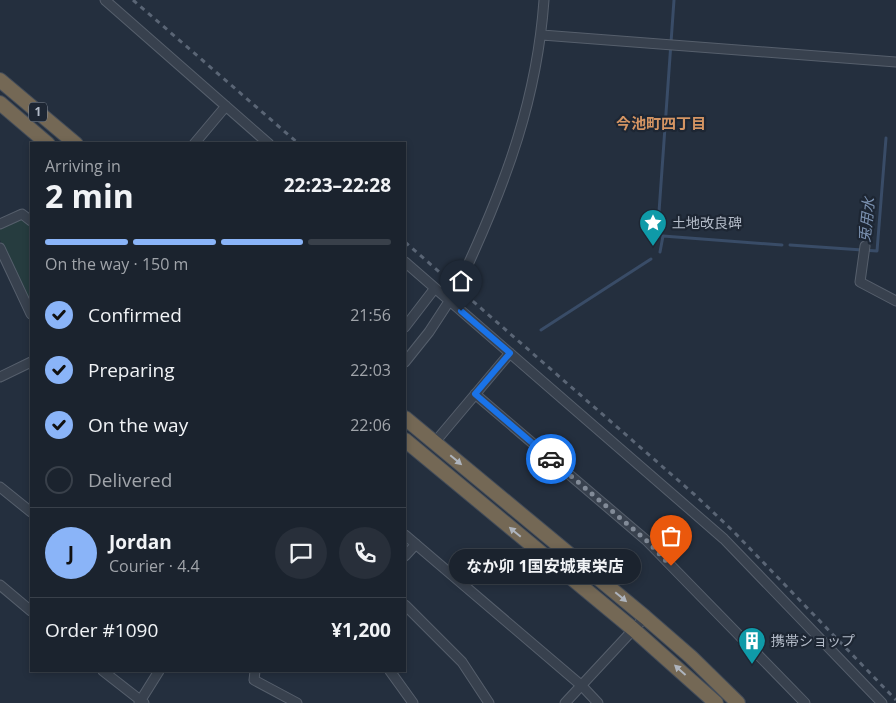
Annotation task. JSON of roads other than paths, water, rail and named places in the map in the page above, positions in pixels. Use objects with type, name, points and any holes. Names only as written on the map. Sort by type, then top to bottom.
[{"type":"highway","name":"1","points":[[0,80],[74,142]]},
{"type":"highway","name":"1","points":[[0,103],[46,142]]},
{"type":"highway","points":[[406,419],[645,617],[691,657],[738,703]]},
{"type":"highway","points":[[406,441],[634,629],[716,703]]},
{"type":"street","points":[[105,0],[268,142]]},
{"type":"street","points":[[466,269],[490,218],[514,154],[528,105],[542,35],[544,0]]},
{"type":"street","points":[[542,35],[896,62]]},
{"type":"street","points":[[197,142],[226,106]]},
{"type":"street","points":[[0,224],[22,214],[30,220]]},
{"type":"street","points":[[865,246],[860,282],[896,301]]},
{"type":"street","points":[[0,248],[30,312]]},
{"type":"street","points":[[406,263],[724,539],[882,703]]},
{"type":"street","points":[[406,326],[435,288]]},
{"type":"street","points":[[406,361],[448,302]]},
{"type":"street","points":[[435,442],[510,353]]},
{"type":"street","points":[[0,377],[30,362]]},
{"type":"street","points":[[475,394],[646,540],[805,703]]},
{"type":"street","points":[[0,487],[30,511]]},
{"type":"street","points":[[406,536],[582,686],[598,703]]},
{"type":"street","points":[[406,555],[416,544]]},
{"type":"street","points":[[0,585],[30,610]]},
{"type":"street","points":[[406,605],[462,662],[489,703]]},
{"type":"street","points":[[565,703],[645,617]]},
{"type":"street","points":[[105,672],[141,702],[158,672]]},
{"type":"street","points":[[391,672],[413,703]]},
{"type":"street","points":[[255,675],[297,703]]},
{"type":"waterway","points":[[658,226],[674,0]]},
{"type":"waterway","name":"兎用水","points":[[790,245],[877,251],[886,138]]},
{"type":"waterway","name":"兎用水","points":[[660,252],[663,236],[782,245]]},
{"type":"waterway","name":"兎用水","points":[[541,330],[651,259]]},
{"type":"tunnel","points":[[448,303],[466,269]]},
{"type":"railway","points":[[133,0],[297,142]]},
{"type":"railway","points":[[406,243],[695,495],[733,531],[896,700]]},
{"type":"place","name":"土地改良碑","points":[[653,247]]},
{"type":"place","name":"なか卯 1国安城東栄店","points":[[671,566]]},
{"type":"place","name":"携帯ショップ","points":[[752,665]]},
{"type":"district","name":"今池町四丁目","points":[[661,124]]}]
